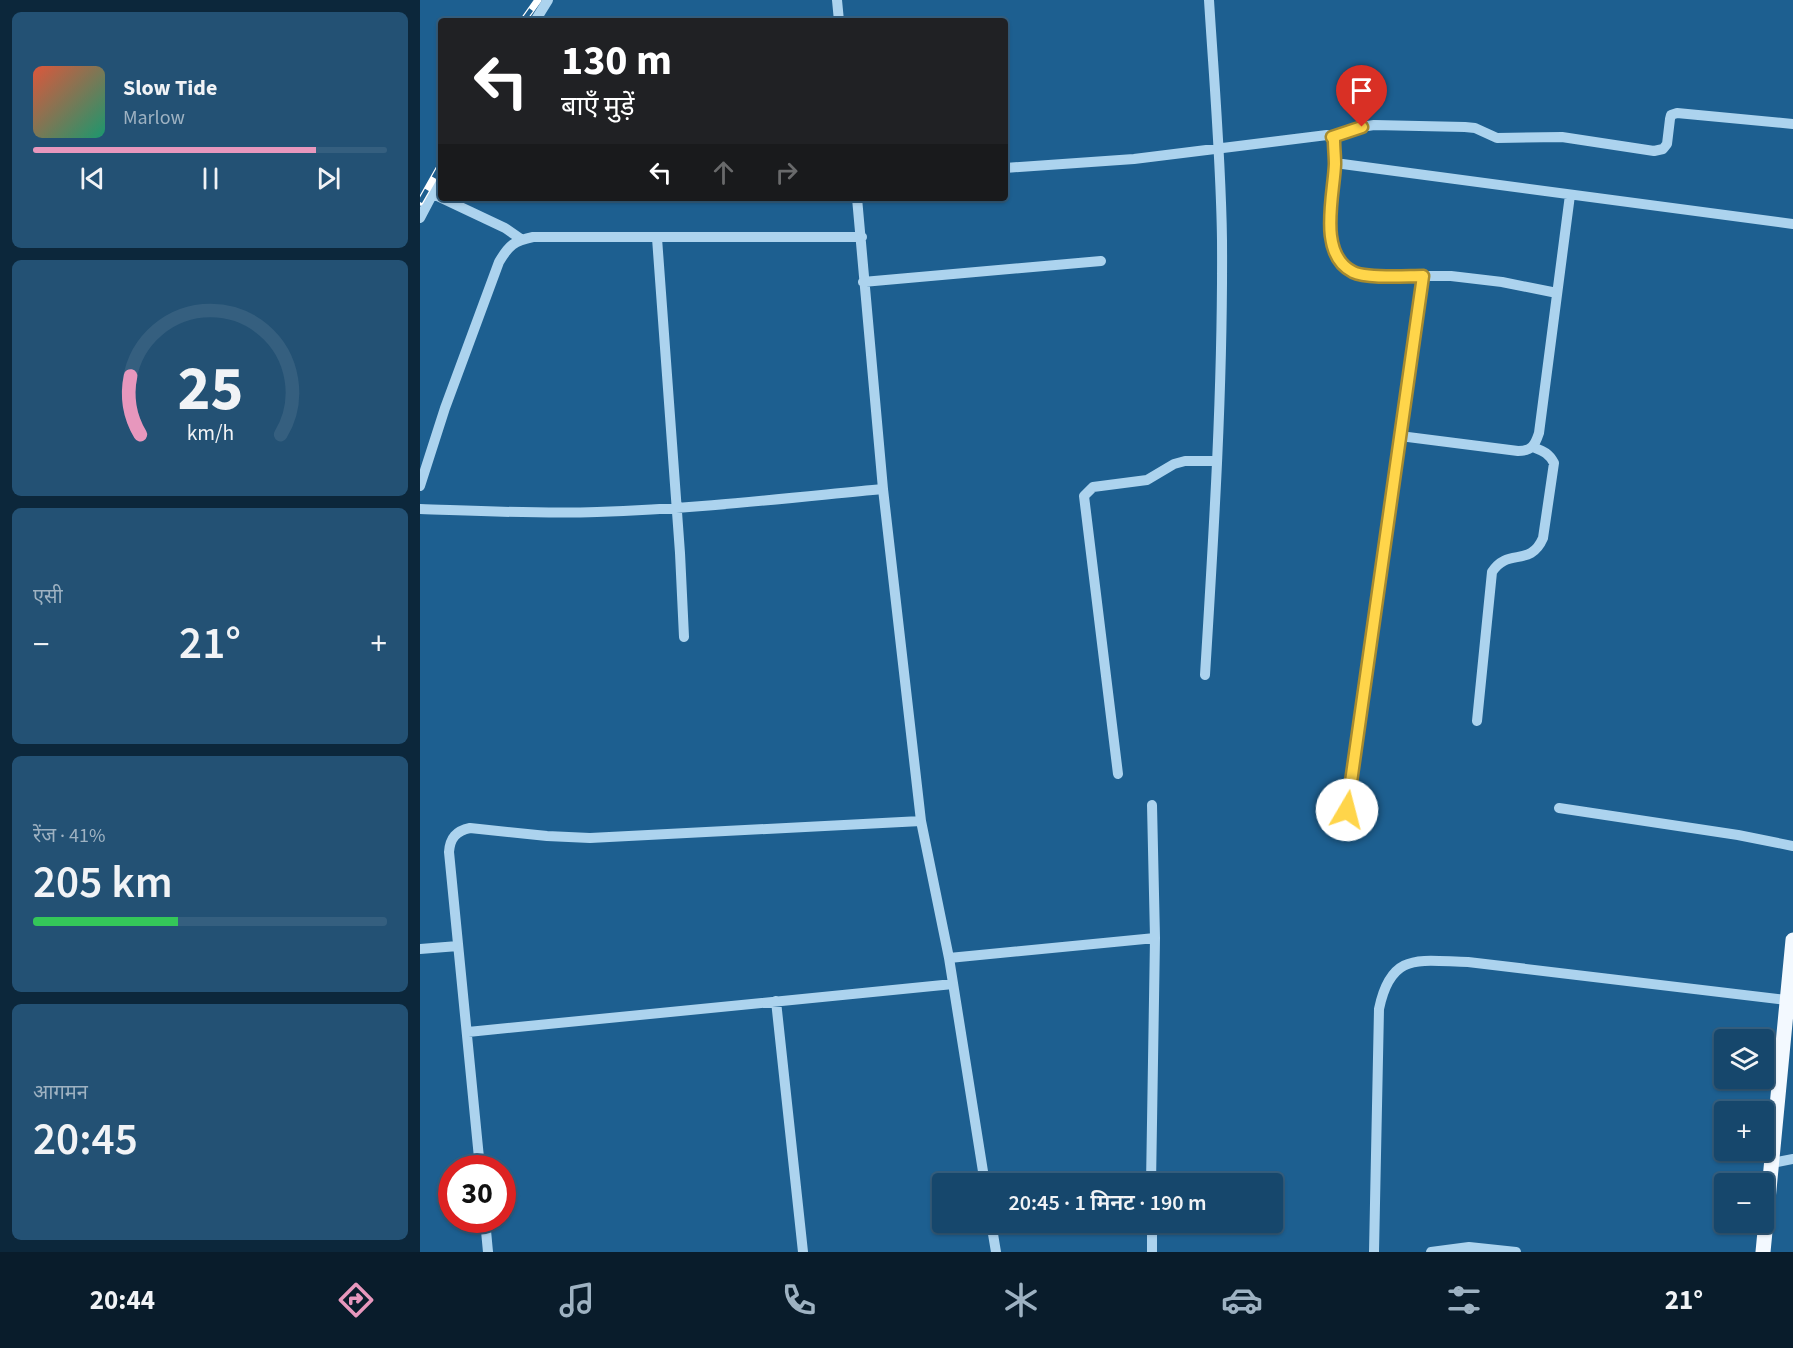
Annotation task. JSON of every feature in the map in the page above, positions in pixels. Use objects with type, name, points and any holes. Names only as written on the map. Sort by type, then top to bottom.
[{"type":"main road","points":[[1763,1252],[1793,940]]},
{"type":"street","points":[[537,18],[548,0]]},
{"type":"street","points":[[837,0],[839,18]]},
{"type":"street","points":[[1206,675],[1220,411],[1222,239],[1209,0]]},
{"type":"street","points":[[1008,168],[1134,159],[1327,135],[1332,137],[1374,125],[1465,127],[1475,128],[1497,138],[1562,137],[1654,150],[1662,149],[1667,144],[1671,115],[1677,113],[1793,124]]},
{"type":"street","points":[[1332,137],[1335,163],[1330,213],[1332,241],[1338,259],[1354,273],[1388,276],[1451,276],[1502,282],[1557,293]]},
{"type":"street","points":[[1335,163],[1793,224]]},
{"type":"street","points":[[420,218],[438,184]]},
{"type":"street","points":[[433,194],[438,196]]},
{"type":"street","points":[[1400,436],[1518,451],[1529,450],[1533,447],[1539,433],[1570,195]]},
{"type":"street","points":[[448,201],[505,228],[521,239]]},
{"type":"street","points":[[857,201],[883,489],[921,820],[949,958],[983,1173]]},
{"type":"street","points":[[420,486],[445,408],[499,262],[507,248],[521,239],[533,237],[862,237]]},
{"type":"street","points":[[657,238],[684,637]]},
{"type":"street","points":[[864,282],[1101,261]]},
{"type":"street","points":[[1344,831],[1423,276]]},
{"type":"street","points":[[1477,721],[1492,572],[1502,560],[1531,554],[1543,538],[1554,463],[1546,452],[1533,447]]},
{"type":"street","points":[[1118,774],[1084,496],[1090,489],[1097,486],[1147,480],[1174,464],[1185,461],[1217,460]]},
{"type":"street","points":[[420,509],[564,513],[676,509],[883,489]]},
{"type":"street","points":[[1151,1173],[1155,938],[1152,805]]},
{"type":"street","points":[[1559,808],[1738,835],[1793,846]]},
{"type":"street","points":[[479,1155],[449,852],[451,840],[455,835],[463,829],[470,828],[547,836],[618,838],[921,820]]},
{"type":"street","points":[[949,958],[1155,938]]},
{"type":"street","points":[[420,949],[458,946]]},
{"type":"street","points":[[1374,1252],[1379,1009],[1383,989],[1392,974],[1404,964],[1420,961],[1468,962],[1787,1000]]},
{"type":"street","points":[[468,1032],[953,984]]},
{"type":"street","points":[[776,1001],[803,1252]]},
{"type":"street","points":[[1772,1163],[1793,1159]]},
{"type":"street","points":[[486,1233],[488,1252]]},
{"type":"street","points":[[993,1233],[996,1252]]},
{"type":"street","points":[[1152,1233],[1152,1252]]},
{"type":"street","points":[[1431,1252],[1469,1247],[1516,1252]]},
{"type":"railway","points":[[525,18],[538,0]]},
{"type":"railway","points":[[420,202],[438,170]]},
{"type":"route","points":[[1347,810],[1423,276],[1354,273],[1338,259],[1335,253],[1330,213],[1335,163],[1332,137],[1362,127]]}]
